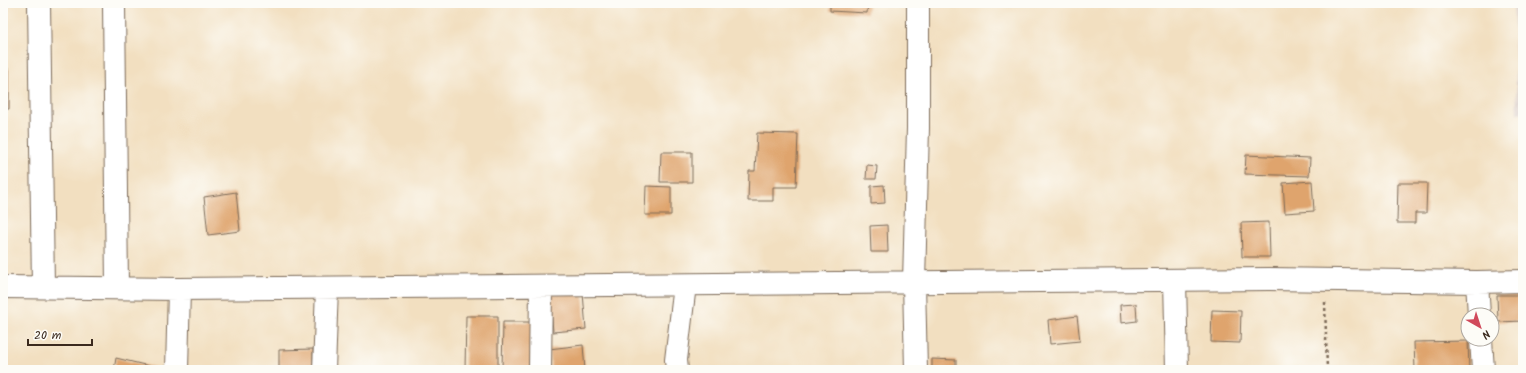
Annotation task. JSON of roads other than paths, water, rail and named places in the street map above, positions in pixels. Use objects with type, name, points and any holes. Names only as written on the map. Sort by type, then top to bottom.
[{"type":"street","points":[[39,3],[43,287]]},
{"type":"street","points":[[114,3],[117,288]]},
{"type":"street","points":[[916,370],[914,282],[918,128],[918,3]]},
{"type":"street","points":[[3,287],[179,289],[1324,279],[1476,282],[1523,281]]},
{"type":"street","points":[[1176,280],[1177,370]]},
{"type":"street","points":[[1476,282],[1478,307]]},
{"type":"street","points":[[677,370],[676,360],[685,285]]},
{"type":"street","points":[[540,286],[540,370]]},
{"type":"street","points":[[324,370],[327,288]]},
{"type":"street","points":[[177,370],[179,289]]},
{"type":"street","points":[[1482,347],[1483,370]]}]
